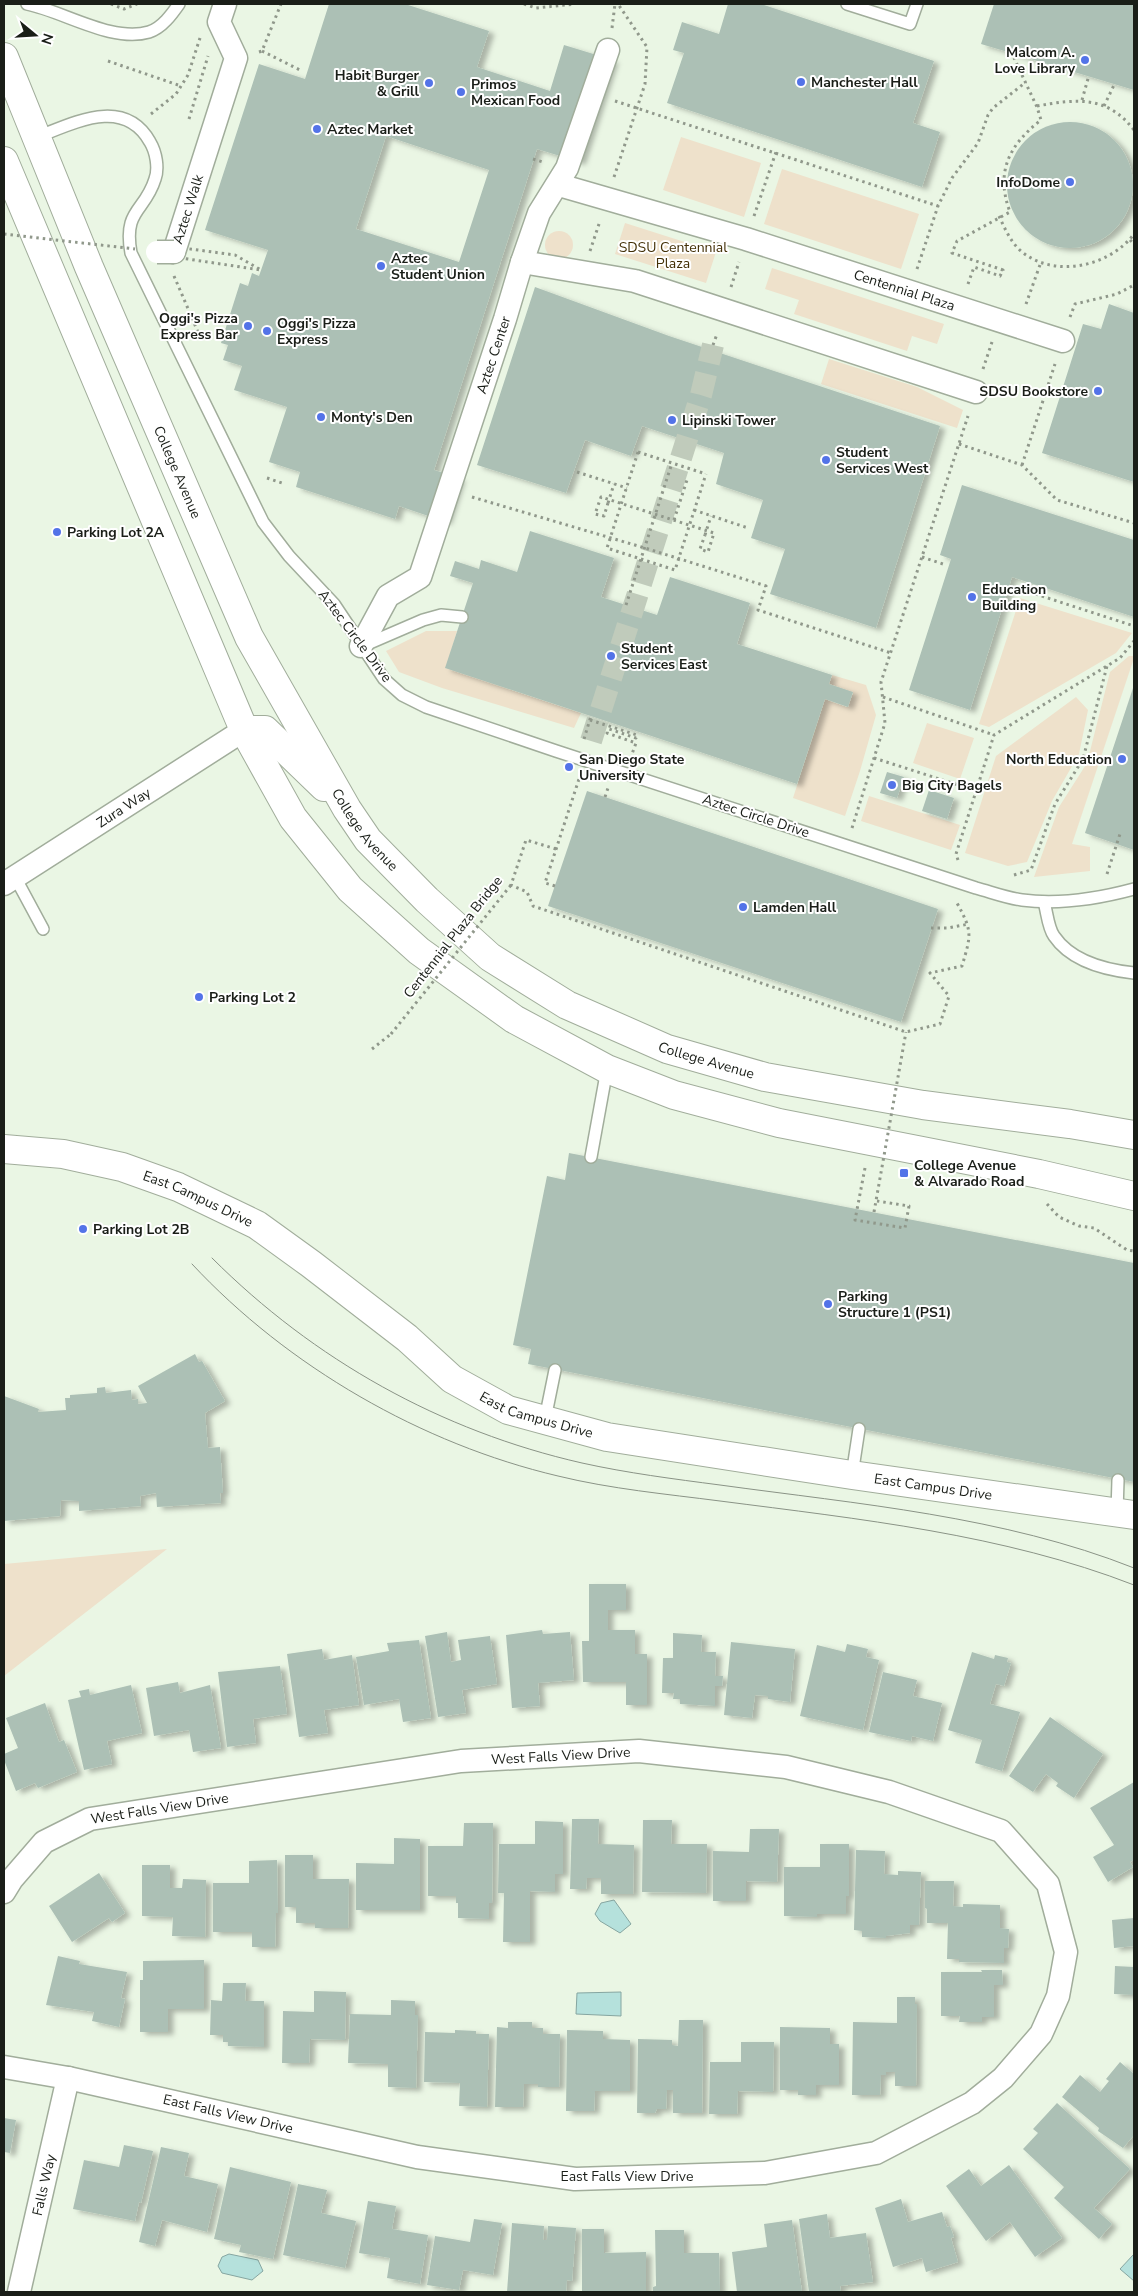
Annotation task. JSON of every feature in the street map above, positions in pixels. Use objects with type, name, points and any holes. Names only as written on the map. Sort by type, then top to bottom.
[{"type":"main road","name":"College Avenue","points":[[4,57],[89,267],[249,637],[347,809],[368,840],[427,900],[490,957],[567,1005],[667,1049],[774,1078],[923,1105],[1062,1123],[1134,1135]]},
{"type":"main road","points":[[4,161],[244,730],[293,818],[350,889],[419,951],[514,1019],[607,1069],[674,1096],[779,1123],[1039,1174],[1134,1196]]},
{"type":"main road","points":[[244,730],[266,730],[347,809]]},
{"type":"main road","name":"East Campus Drive","points":[[4,1149],[64,1154],[122,1167],[178,1188],[257,1225],[311,1264],[393,1328],[452,1379],[508,1410],[607,1437],[852,1475],[1126,1514]]},
{"type":"street","points":[[225,4],[219,22],[233,68]]},
{"type":"street","name":"Aztec Center","points":[[361,646],[388,596],[420,577],[539,213],[559,185],[567,168],[610,41]]},
{"type":"street","name":"Aztec Walk","points":[[157,252],[174,252],[233,68]]},
{"type":"street","name":"Centennial Plaza","points":[[559,185],[606,199],[750,229],[960,307],[1063,340]]},
{"type":"street","points":[[522,262],[635,281],[976,392]]},
{"type":"street","name":"Zura Way","points":[[9,881],[244,730]]},
{"type":"street","name":"West Falls View Drive","points":[[4,1892],[12,1878],[44,1842],[90,1819],[460,1761],[639,1752],[786,1767],[889,1792],[1001,1831],[1048,1884],[1066,1952]]},
{"type":"street","name":"East Falls View Drive","points":[[4,2067],[68,2078],[417,2157],[575,2179],[766,2173],[876,2153],[972,2103],[1003,2078],[1041,2034],[1058,1996],[1066,1952]]},
{"type":"street","name":"Falls Way","points":[[19,2292],[68,2078]]},
{"type":"lane","points":[[27,4],[122,34],[149,32],[164,23],[179,4]]},
{"type":"lane","points":[[847,4],[910,24],[917,4]]},
{"type":"lane","name":"Aztec Circle Drive","points":[[37,137],[94,116],[109,115],[125,119],[146,134],[153,147],[156,162],[156,178],[131,222],[128,238],[132,253],[263,522],[289,556],[334,604],[361,646],[390,684],[402,695],[426,707],[964,885],[1020,900],[1044,902],[1100,898],[1134,889]]},
{"type":"lane","points":[[361,646],[422,620],[441,615],[462,617]]},
{"type":"lane","points":[[9,881],[43,929]]},
{"type":"lane","points":[[1044,902],[1053,936],[1076,958],[1120,972],[1134,973]]},
{"type":"lane","points":[[591,1157],[607,1069]]},
{"type":"lane","points":[[545,1419],[554,1370]]},
{"type":"lane","points":[[852,1475],[859,1429]]},
{"type":"lane","points":[[1118,1480],[1126,1514]]},
{"type":"path","points":[[111,4],[124,9],[137,4]]},
{"type":"path","points":[[233,68],[262,51],[281,4]]},
{"type":"path","points":[[524,4],[536,8],[575,4]]},
{"type":"path","points":[[610,41],[616,4]]},
{"type":"path","points":[[584,272],[606,199],[645,84],[647,47],[616,4]]},
{"type":"path","points":[[137,126],[176,94],[188,75],[203,28]]},
{"type":"path","points":[[262,51],[302,70]]},
{"type":"path","points":[[960,307],[974,267],[1000,276],[1003,270],[952,253],[957,241],[999,216],[1010,212],[1004,197],[1005,163],[1024,135],[1041,120],[1037,106],[1014,58]]},
{"type":"path","points":[[108,62],[180,86]]},
{"type":"path","points":[[1082,100],[1089,75]]},
{"type":"path","points":[[918,263],[938,206],[952,178],[978,144],[993,108],[1026,82]]},
{"type":"path","points":[[1104,106],[1115,84]]},
{"type":"path","points":[[1037,106],[1082,100],[1104,106],[1121,116],[1134,130]]},
{"type":"path","points":[[636,107],[938,206]]},
{"type":"path","points":[[724,310],[776,152]]},
{"type":"path","points":[[999,216],[1009,238],[1023,252],[1041,262],[1061,266],[1084,265],[1110,256],[1130,240],[1134,234]]},
{"type":"path","name":"Aztec Walk","points":[[4,234],[157,252]]},
{"type":"path","points":[[1130,240],[1134,244]]},
{"type":"path","points":[[222,263],[261,270],[235,255],[224,253]]},
{"type":"path","points":[[1023,313],[1041,262]]},
{"type":"path","points":[[1022,465],[1075,304],[1117,294],[1134,285]]},
{"type":"path","points":[[855,818],[885,724],[882,682],[999,320]]},
{"type":"path","points":[[959,444],[1022,465],[1057,500],[1134,523]]},
{"type":"path","points":[[638,452],[672,464],[706,474],[674,570],[607,548],[638,452]]},
{"type":"path","points":[[626,605],[672,464]]},
{"type":"path","points":[[577,472],[626,488]]},
{"type":"path","points":[[267,478],[282,483]]},
{"type":"path","points":[[674,520],[687,480]]},
{"type":"path","points":[[614,484],[608,503],[604,516],[595,514],[601,497],[656,514],[674,520],[714,533],[708,552],[700,549],[705,535],[711,516]]},
{"type":"path","points":[[448,491],[645,548],[766,586],[758,610],[891,653]]},
{"type":"path","points":[[694,510],[748,528]]},
{"type":"path","points":[[922,557],[943,564]]},
{"type":"path","points":[[1017,588],[1134,626]]},
{"type":"path","points":[[958,860],[956,854],[994,735],[1120,658],[1134,642]]},
{"type":"path","points":[[1014,876],[1031,870],[1055,804],[1083,759],[1107,666]]},
{"type":"path","points":[[883,697],[994,735]]},
{"type":"path","points":[[584,739],[591,718],[637,735],[636,738],[609,729],[607,733],[636,743],[632,754]]},
{"type":"path","points":[[874,758],[976,791]]},
{"type":"path","points":[[554,886],[545,883],[579,779]]},
{"type":"path","points":[[605,797],[608,788]]},
{"type":"path","points":[[1107,874],[1120,834]]},
{"type":"path","name":"Centennial Plaza Bridge","points":[[372,1049],[391,1034],[511,885],[526,840],[556,849]]},
{"type":"path","points":[[511,885],[528,892],[533,906],[906,1032],[940,1024],[949,996],[930,973],[962,966],[970,940],[969,924],[957,903]]},
{"type":"path","points":[[931,928],[948,928],[969,924]]},
{"type":"path","points":[[874,1212],[906,1032]]},
{"type":"path","points":[[863,1174],[855,1220],[905,1228],[909,1206],[876,1201]]},
{"type":"path","points":[[1101,1231],[1127,1250],[1134,1251]]},
{"type":"green space","points":[[681,137],[761,163],[744,217],[663,190]]},
{"type":"green space","points":[[782,169],[919,214],[901,269],[764,224]]},
{"type":"green space","name":"SDSU Centennial Plaza","points":[[625,223],[716,252],[706,283],[615,254]]},
{"type":"green space","points":[[559,231],[569,235],[573,245],[569,255],[559,259],[549,255],[545,245],[549,235]]},
{"type":"green space","points":[[772,268],[944,324],[937,344],[912,336],[907,351],[794,314],[799,300],[765,289]]},
{"type":"green space","points":[[829,359],[917,387],[963,410],[957,428],[821,384]]},
{"type":"green space","points":[[1020,598],[1132,633],[1116,653],[989,727],[979,724]]},
{"type":"green space","points":[[426,631],[457,631],[446,668],[581,713],[574,728],[442,688],[399,672],[386,651]]},
{"type":"green space","points":[[1129,656],[1134,656],[1134,658],[1072,844],[1090,847],[1090,871],[1034,877],[1059,807],[1087,763],[1110,672]]},
{"type":"green space","points":[[832,675],[866,685],[876,715],[845,816],[793,798],[825,699],[847,707],[853,693],[829,684]]},
{"type":"green space","points":[[1076,697],[1088,710],[1079,754],[1052,801],[1027,862],[1008,866],[965,853],[996,756]]},
{"type":"green space","points":[[927,723],[974,738],[960,779],[913,763]]},
{"type":"green space","points":[[869,796],[960,825],[951,850],[861,821]]},
{"type":"green space","points":[[167,1549],[4,1676],[4,1564]]},
{"type":"water","points":[[614,1900],[631,1924],[620,1933],[600,1921],[595,1914],[601,1903]]},
{"type":"water","points":[[621,1992],[621,2016],[576,2014],[577,1993]]},
{"type":"water","points":[[229,2254],[258,2260],[263,2271],[252,2280],[222,2273],[218,2266],[222,2257]]},
{"type":"water","points":[[1134,2254],[1134,2281],[1120,2269]]},
{"type":"building","name":"Aztec Student Union","points":[[329,4],[405,4],[489,31],[477,67],[550,91],[564,45],[613,60],[580,162],[537,149],[434,470],[460,478],[446,522],[399,506],[395,519],[296,487],[300,472],[269,462],[287,407],[234,390],[242,366],[223,360],[228,345],[221,343],[240,283],[248,286],[252,273],[259,276],[268,250],[205,230],[259,64],[305,79]],"holes":[[[386,136],[489,170],[459,262],[356,229]]]},
{"type":"building","name":"Manchester Hall","points":[[728,4],[761,4],[934,61],[913,123],[940,132],[922,187],[667,103],[684,53],[673,50],[682,22],[719,34]]},
{"type":"building","name":"Malcom A. Love Library","points":[[994,4],[1134,4],[1134,90],[981,44]]},
{"type":"building","name":"InfoDome","points":[[1070,122],[1094,127],[1105,132],[1115,140],[1123,150],[1128,161],[1133,185],[1128,209],[1123,220],[1115,230],[1105,238],[1094,243],[1070,248],[1046,243],[1035,238],[1025,230],[1017,220],[1012,209],[1007,185],[1012,161],[1017,150],[1025,140],[1035,132],[1046,127]]},
{"type":"building","name":"Student Services West","points":[[535,287],[669,336],[940,426],[876,628],[770,594],[785,549],[751,538],[763,500],[716,484],[724,453],[642,426],[631,456],[585,440],[566,493],[477,465]]},
{"type":"building","name":"SDSU Bookstore","points":[[1109,304],[1134,313],[1134,482],[1042,453],[1083,324],[1101,329]]},
{"type":"building","name":"Education Building","points":[[962,485],[1134,540],[1134,617],[1012,577],[970,710],[909,690],[951,559],[940,555]]},
{"type":"building","name":"Student Services East","points":[[530,531],[614,558],[601,597],[657,615],[670,577],[750,603],[737,644],[832,675],[829,684],[853,692],[848,707],[825,699],[797,784],[445,668],[473,583],[450,576],[455,561],[479,569],[481,560],[517,572]]},
{"type":"building","name":"North Education","points":[[1134,685],[1134,850],[1085,833]]},
{"type":"building","name":"Big City Bagels","points":[[887,772],[904,777],[897,798],[880,793]]},
{"type":"building","points":[[929,790],[954,798],[947,819],[922,811]]},
{"type":"building","name":"Lamden Hall","points":[[587,791],[938,909],[901,1022],[548,906]]},
{"type":"building","name":"Parking Structure 1 (PS1)","points":[[569,1153],[1134,1263],[1134,1482],[528,1364],[531,1349],[513,1345],[547,1176],[565,1180]]},
{"type":"building","points":[[195,1354],[199,1362],[202,1361],[225,1401],[205,1413],[208,1448],[220,1447],[223,1493],[220,1493],[221,1503],[157,1507],[156,1493],[140,1496],[141,1506],[79,1511],[79,1501],[61,1500],[60,1516],[4,1521],[4,1396],[39,1409],[38,1412],[66,1410],[65,1398],[70,1398],[70,1395],[97,1393],[97,1388],[105,1387],[106,1393],[131,1390],[132,1400],[138,1399],[138,1404],[147,1403],[138,1386]]},
{"type":"building","points":[[589,1584],[626,1584],[626,1610],[608,1610],[608,1630],[635,1630],[635,1654],[647,1654],[647,1705],[626,1705],[626,1682],[583,1682],[582,1641],[589,1641]]},
{"type":"building","points":[[542,1630],[543,1634],[570,1632],[574,1680],[538,1683],[540,1706],[512,1708],[506,1635]]},
{"type":"building","points":[[447,1632],[451,1662],[461,1660],[458,1640],[490,1636],[497,1684],[462,1690],[466,1713],[438,1717],[425,1636]]},
{"type":"building","points":[[673,1633],[702,1635],[701,1652],[716,1652],[715,1676],[723,1676],[722,1686],[715,1686],[715,1706],[680,1704],[680,1699],[673,1699],[674,1693],[662,1693],[663,1658],[673,1658]]},
{"type":"building","points":[[419,1640],[431,1718],[403,1722],[399,1699],[364,1705],[356,1657],[389,1651],[387,1643]]},
{"type":"building","points":[[731,1642],[795,1649],[790,1702],[768,1699],[768,1696],[755,1695],[752,1718],[724,1715]]},
{"type":"building","points":[[847,1644],[868,1649],[866,1657],[879,1660],[863,1730],[800,1716],[817,1645],[845,1652]]},
{"type":"building","points":[[322,1649],[324,1660],[352,1655],[359,1705],[324,1710],[328,1733],[299,1737],[287,1654]]},
{"type":"building","points":[[972,1652],[994,1659],[995,1655],[1008,1658],[1007,1662],[1011,1663],[1004,1686],[996,1684],[990,1704],[1020,1712],[1002,1771],[975,1763],[982,1740],[948,1730]]},
{"type":"building","points":[[280,1666],[287,1714],[253,1719],[256,1743],[227,1747],[218,1672]]},
{"type":"building","points":[[883,1672],[917,1680],[913,1696],[942,1703],[933,1741],[912,1736],[911,1741],[869,1732]]},
{"type":"building","points":[[178,1682],[180,1693],[210,1685],[221,1748],[193,1752],[189,1730],[154,1736],[146,1688]]},
{"type":"building","points":[[131,1685],[142,1733],[107,1741],[112,1764],[84,1770],[68,1700],[81,1697],[79,1691],[89,1689],[90,1695]]},
{"type":"building","points":[[45,1703],[59,1742],[64,1740],[77,1772],[38,1788],[35,1783],[16,1791],[4,1760],[4,1754],[18,1748],[6,1718]]},
{"type":"building","points":[[1050,1717],[1103,1754],[1074,1798],[1056,1786],[1058,1783],[1046,1774],[1033,1792],[1009,1776]]},
{"type":"building","points":[[1134,1782],[1134,1860],[1130,1862],[1133,1867],[1108,1882],[1093,1857],[1114,1845],[1090,1808]]},
{"type":"building","points":[[572,1819],[599,1819],[598,1844],[634,1845],[633,1894],[601,1894],[601,1878],[587,1878],[586,1889],[570,1889]]},
{"type":"building","points":[[643,1820],[672,1820],[671,1844],[707,1844],[706,1893],[642,1892]]},
{"type":"building","points":[[535,1821],[563,1822],[563,1874],[555,1874],[555,1892],[530,1891],[530,1942],[503,1942],[504,1893],[498,1893],[499,1844],[535,1844]]},
{"type":"building","points":[[464,1823],[493,1823],[492,1903],[489,1903],[489,1919],[458,1918],[456,1896],[428,1896],[428,1846],[463,1846]]},
{"type":"building","points":[[750,1829],[779,1829],[777,1882],[746,1881],[746,1901],[713,1901],[713,1851],[749,1852]]},
{"type":"building","points":[[394,1838],[420,1839],[420,1910],[356,1910],[356,1863],[394,1864]]},
{"type":"building","points":[[820,1844],[849,1844],[849,1896],[846,1896],[846,1914],[817,1914],[817,1917],[784,1916],[784,1867],[820,1867]]},
{"type":"building","points":[[856,1850],[885,1851],[884,1874],[898,1875],[898,1871],[921,1872],[919,1925],[910,1925],[910,1933],[886,1936],[886,1938],[862,1937],[862,1931],[854,1930]]},
{"type":"building","points":[[285,1855],[313,1855],[313,1879],[349,1879],[348,1928],[315,1928],[315,1923],[296,1923],[296,1907],[285,1907]]},
{"type":"building","points":[[277,1860],[278,1913],[276,1913],[275,1947],[252,1947],[252,1932],[213,1932],[213,1883],[249,1883],[249,1861]]},
{"type":"building","points":[[142,1865],[170,1865],[170,1888],[182,1888],[183,1879],[206,1880],[205,1937],[172,1936],[173,1917],[142,1916]]},
{"type":"building","points":[[99,1873],[125,1913],[112,1922],[109,1918],[72,1942],[49,1906]]},
{"type":"building","points":[[925,1881],[954,1881],[953,1906],[963,1907],[963,1904],[1000,1905],[1000,1928],[1009,1929],[1008,1948],[1004,1948],[1004,1963],[959,1962],[959,1959],[947,1959],[948,1923],[927,1923]]},
{"type":"building","points":[[1134,1918],[1134,1946],[1114,1948],[1112,1920]]},
{"type":"building","points":[[58,1956],[80,1961],[79,1964],[127,1972],[121,1998],[125,1999],[119,2027],[92,2021],[94,2012],[46,2005]]},
{"type":"building","points":[[204,1960],[204,2009],[168,2009],[168,2032],[140,2032],[140,1980],[143,1980],[143,1961]]},
{"type":"building","points":[[1115,1966],[1134,1967],[1134,1995],[1114,1994]]},
{"type":"building","points":[[981,1970],[1002,1970],[1003,1985],[994,1985],[994,2017],[982,2017],[982,2022],[959,2022],[960,2016],[941,2016],[941,1972],[982,1972]]},
{"type":"building","points":[[223,1983],[246,1983],[245,2001],[264,2001],[264,2047],[228,2046],[228,2042],[223,2042],[223,2035],[210,2035],[211,2000],[222,2001]]},
{"type":"building","points":[[314,1991],[346,1992],[345,2040],[310,2039],[309,2063],[282,2063],[283,2011],[314,2012]]},
{"type":"building","points":[[897,1997],[915,1997],[915,2004],[917,2004],[916,2086],[895,2086],[895,2072],[886,2072],[886,2075],[881,2075],[880,2095],[852,2095],[853,2022],[897,2023]]},
{"type":"building","points":[[391,2000],[415,2001],[415,2015],[418,2015],[416,2088],[388,2087],[388,2064],[348,2063],[350,2014],[391,2015]]},
{"type":"building","points":[[679,2020],[703,2020],[702,2113],[673,2113],[673,2090],[667,2090],[666,2109],[657,2109],[655,2113],[637,2113],[638,2039],[672,2040],[672,2045],[678,2046]]},
{"type":"building","points":[[508,2022],[532,2022],[532,2028],[543,2028],[543,2034],[560,2034],[559,2087],[538,2087],[538,2084],[524,2084],[523,2107],[495,2107],[497,2027],[508,2028]]},
{"type":"building","points":[[780,2027],[830,2028],[830,2044],[839,2044],[839,2085],[816,2085],[816,2095],[798,2095],[798,2090],[780,2090]]},
{"type":"building","points":[[455,2030],[476,2031],[476,2034],[489,2034],[487,2107],[459,2106],[460,2083],[424,2082],[425,2032],[455,2033]]},
{"type":"building","points":[[567,2030],[603,2031],[603,2039],[630,2040],[630,2091],[595,2091],[594,2111],[566,2111]]},
{"type":"building","points":[[741,2042],[774,2042],[773,2092],[738,2091],[737,2114],[709,2114],[710,2062],[741,2062]]},
{"type":"building","points":[[1120,2062],[1134,2074],[1134,2135],[1123,2148],[1098,2131],[1099,2128],[1062,2097],[1080,2075],[1100,2092],[1109,2081],[1106,2079]]},
{"type":"building","points":[[1057,2103],[1130,2169],[1094,2208],[1112,2224],[1099,2239],[1054,2198],[1064,2187],[1023,2149],[1038,2133],[1033,2129]]},
{"type":"building","points":[[4,2118],[16,2120],[10,2153],[4,2152]]},
{"type":"building","points":[[124,2145],[153,2151],[135,2221],[73,2209],[84,2160],[119,2167]]},
{"type":"building","points":[[161,2147],[189,2153],[184,2176],[218,2184],[207,2232],[162,2220],[155,2246],[139,2242]]},
{"type":"building","points":[[1009,2165],[1062,2238],[1035,2257],[1010,2222],[986,2241],[946,2186],[969,2169],[981,2186]]},
{"type":"building","points":[[230,2167],[291,2182],[273,2259],[239,2252],[241,2245],[214,2239]]},
{"type":"building","points":[[298,2184],[327,2190],[321,2213],[356,2221],[345,2268],[283,2255]]},
{"type":"building","points":[[901,2199],[908,2222],[942,2212],[947,2227],[950,2226],[954,2237],[951,2238],[958,2262],[926,2272],[922,2258],[893,2267],[875,2208]]},
{"type":"building","points":[[368,2201],[396,2206],[392,2229],[428,2235],[420,2284],[387,2278],[390,2258],[359,2253]]},
{"type":"building","points":[[827,2214],[830,2238],[866,2233],[873,2282],[840,2286],[841,2292],[809,2292],[799,2219]]},
{"type":"building","points":[[474,2219],[502,2223],[493,2275],[463,2270],[459,2290],[427,2285],[435,2236],[470,2242]]},
{"type":"building","points":[[792,2220],[802,2292],[737,2292],[732,2252],[767,2247],[764,2224]]},
{"type":"building","points":[[512,2223],[544,2226],[543,2240],[547,2240],[548,2226],[576,2228],[572,2281],[567,2280],[566,2292],[507,2292]]},
{"type":"building","points":[[582,2229],[604,2229],[604,2253],[646,2252],[646,2292],[582,2292]]},
{"type":"building","points":[[655,2230],[684,2230],[684,2253],[719,2253],[720,2292],[653,2292],[653,2287],[656,2286]]},
{"type":"tunnel","points":[[591,741],[701,395],[713,345]]},
{"type":"tram line","points":[[212,1258],[251,1295],[293,1329],[337,1359],[382,1387],[430,1411],[479,1432],[530,1449],[582,1463],[633,1473],[877,1506],[982,1524],[1084,1550],[1134,1568]]},
{"type":"tram line","points":[[192,1264],[230,1301],[271,1336],[314,1368],[360,1397],[408,1422],[457,1444],[507,1462],[578,1481],[618,1488],[878,1522],[982,1541],[1084,1567],[1134,1585]]},
{"type":"place","name":"Malcom A. Love Library","points":[[1085,60]]},
{"type":"place","name":"Manchester Hall","points":[[801,82]]},
{"type":"place","name":"Habit Burger & Grill","points":[[429,83]]},
{"type":"place","name":"Primos Mexican Food","points":[[461,92]]},
{"type":"place","name":"Aztec Market","points":[[317,129]]},
{"type":"place","name":"InfoDome","points":[[1070,182]]},
{"type":"place","name":"Aztec Student Union","points":[[381,266]]},
{"type":"place","name":"Oggi's Pizza Express Bar","points":[[248,326]]},
{"type":"place","name":"Oggi's Pizza Express","points":[[267,331]]},
{"type":"place","name":"SDSU Bookstore","points":[[1098,391]]},
{"type":"place","name":"Monty's Den","points":[[321,417]]},
{"type":"place","name":"Lipinski Tower","points":[[672,420]]},
{"type":"place","name":"Student Services West","points":[[826,460]]},
{"type":"place","name":"Parking Lot 2A","points":[[57,532]]},
{"type":"place","name":"Education Building","points":[[972,597]]},
{"type":"place","name":"Student Services East","points":[[611,656]]},
{"type":"place","name":"North Education","points":[[1122,759]]},
{"type":"place","name":"San Diego State University","points":[[569,767]]},
{"type":"place","name":"Big City Bagels","points":[[892,785]]},
{"type":"place","name":"Lamden Hall","points":[[743,907]]},
{"type":"place","name":"Parking Lot 2","points":[[199,997]]},
{"type":"place","name":"College Avenue & Alvarado Road","points":[[904,1173]]},
{"type":"place","name":"Parking Lot 2B","points":[[83,1229]]},
{"type":"place","name":"Parking Structure 1 (PS1)","points":[[828,1304]]}]
